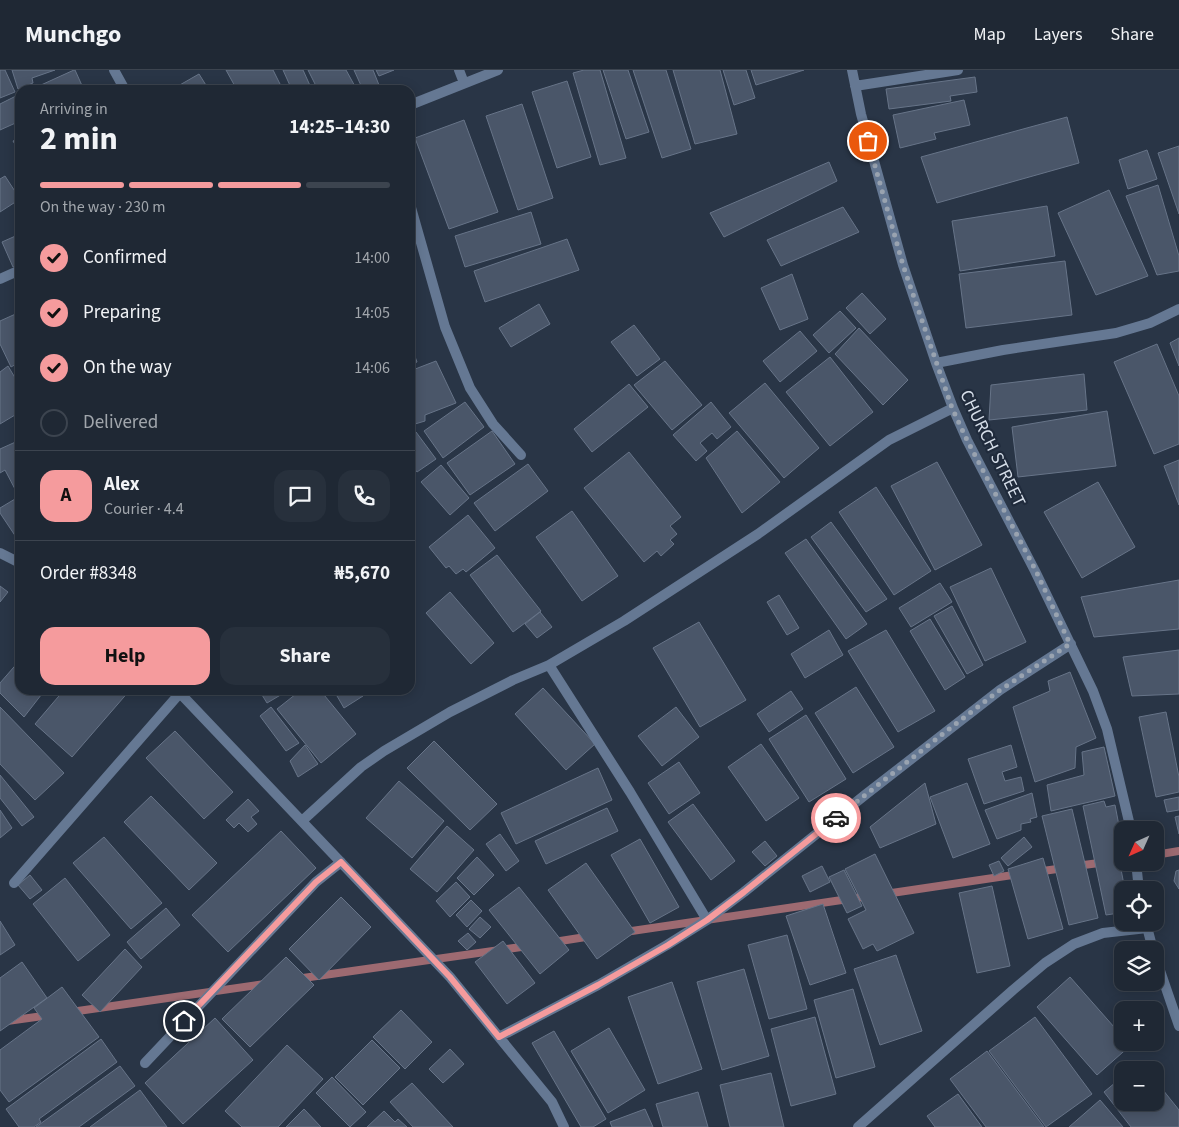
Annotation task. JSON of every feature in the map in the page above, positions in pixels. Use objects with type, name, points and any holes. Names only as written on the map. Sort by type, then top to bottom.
[{"type":"street","points":[[114,70],[122,85]]},
{"type":"street","points":[[459,70],[464,83]]},
{"type":"street","points":[[415,103],[498,70]]},
{"type":"street","name":"CHURCH STREET","points":[[852,70],[861,114],[903,265],[952,408],[1036,571],[1093,691],[1107,729],[1129,821]]},
{"type":"street","points":[[855,86],[958,70]]},
{"type":"street","points":[[415,222],[445,327],[470,388],[493,424],[522,455]]},
{"type":"street","points":[[0,279],[15,272]]},
{"type":"street","points":[[936,363],[1003,350],[1116,333],[1150,323],[1179,309]]},
{"type":"street","points":[[302,821],[361,767],[392,746],[450,712],[549,665],[624,621],[758,534],[889,440],[952,408]]},
{"type":"street","points":[[0,553],[15,560]]},
{"type":"street","points":[[499,1037],[598,985],[707,920],[984,702],[1070,644]]},
{"type":"street","points":[[549,665],[630,792],[707,920]]},
{"type":"street","points":[[14,883],[176,695]]},
{"type":"street","points":[[182,695],[450,977],[552,1102],[564,1127]]},
{"type":"street","points":[[145,1063],[316,882],[341,862]]},
{"type":"street","points":[[858,1127],[1045,963],[1074,944],[1114,931]]},
{"type":"street","points":[[1164,982],[1179,1026]]},
{"type":"building","points":[[0,70],[5,70],[15,92],[0,98]]},
{"type":"building","points":[[12,70],[55,70],[32,78],[33,83],[28,85],[17,85]]},
{"type":"building","points":[[75,70],[82,85],[41,85]]},
{"type":"building","points":[[226,70],[273,70],[280,85],[234,85]]},
{"type":"building","points":[[283,70],[303,70],[310,85],[290,85]]},
{"type":"building","points":[[308,70],[346,70],[354,85],[316,85]]},
{"type":"building","points":[[354,70],[373,70],[379,85],[361,85]]},
{"type":"building","points":[[376,70],[394,70],[379,76]]},
{"type":"building","points":[[584,70],[600,70],[626,158],[600,165],[573,73]]},
{"type":"building","points":[[603,70],[628,70],[649,132],[626,139]]},
{"type":"building","points":[[633,70],[666,70],[691,149],[662,158]]},
{"type":"building","points":[[673,70],[720,70],[737,134],[695,144]]},
{"type":"building","points":[[723,70],[746,70],[755,98],[734,105]]},
{"type":"building","points":[[751,70],[804,70],[756,85]]},
{"type":"building","points":[[199,74],[206,85],[180,85]]},
{"type":"building","points":[[975,77],[977,92],[950,96],[951,101],[889,109],[886,89]]},
{"type":"building","points":[[567,81],[591,157],[557,168],[532,92]]},
{"type":"building","points":[[15,96],[15,123],[0,130],[0,104]]},
{"type":"building","points":[[964,100],[970,125],[934,133],[936,139],[900,148],[893,115]]},
{"type":"building","points":[[522,104],[553,198],[518,210],[486,116]]},
{"type":"building","points":[[1067,117],[1079,163],[937,203],[921,157]]},
{"type":"building","points":[[464,120],[498,212],[449,229],[415,138]]},
{"type":"building","points":[[1179,146],[1179,214],[1158,153]]},
{"type":"building","points":[[1147,150],[1157,179],[1128,189],[1119,160]]},
{"type":"building","points":[[829,162],[837,181],[724,237],[710,213]]},
{"type":"building","points":[[5,176],[15,191],[15,202],[0,212],[0,179]]},
{"type":"building","points":[[1158,185],[1179,256],[1179,271],[1157,275],[1126,196]]},
{"type":"building","points":[[1109,190],[1148,276],[1096,295],[1058,213]]},
{"type":"building","points":[[1047,206],[1055,256],[960,271],[952,221]]},
{"type":"building","points":[[843,207],[859,232],[781,266],[767,240]]},
{"type":"building","points":[[531,212],[541,244],[465,267],[455,236]]},
{"type":"building","points":[[15,236],[15,266],[13,267],[2,242]]},
{"type":"building","points":[[567,239],[579,270],[485,302],[474,271]]},
{"type":"building","points":[[1065,261],[1072,315],[966,328],[959,274]]},
{"type":"building","points":[[792,274],[808,319],[780,330],[761,288]]},
{"type":"building","points":[[862,293],[886,319],[870,334],[846,308]]},
{"type":"building","points":[[539,304],[550,324],[511,347],[499,328]]},
{"type":"building","points":[[840,311],[856,328],[829,353],[813,335]]},
{"type":"building","points":[[15,314],[15,365],[11,367],[0,344],[0,321]]},
{"type":"building","points":[[634,325],[660,359],[637,376],[611,342]]},
{"type":"building","points":[[859,328],[908,380],[883,405],[835,354]]},
{"type":"building","points":[[800,331],[817,351],[780,382],[763,361]]},
{"type":"building","points":[[1179,338],[1179,366],[1170,343]]},
{"type":"building","points":[[1157,344],[1179,396],[1179,444],[1154,454],[1114,362]]},
{"type":"building","points":[[830,357],[873,412],[830,446],[786,392]]},
{"type":"building","points":[[436,361],[456,403],[425,415],[425,421],[415,424],[415,369]]},
{"type":"building","points":[[665,361],[702,405],[672,430],[634,385]]},
{"type":"building","points":[[8,366],[15,378],[15,415],[0,424],[0,372]]},
{"type":"building","points":[[1084,374],[1087,410],[989,420],[991,385]]},
{"type":"building","points":[[765,383],[819,448],[784,478],[729,413]]},
{"type":"building","points":[[629,384],[648,407],[592,452],[574,429]]},
{"type":"building","points":[[465,402],[484,427],[443,458],[424,431]]},
{"type":"building","points":[[711,402],[731,427],[717,439],[712,433],[700,443],[707,451],[696,461],[673,435]]},
{"type":"building","points":[[1107,411],[1116,466],[1018,477],[1012,427]]},
{"type":"building","points":[[492,431],[515,464],[470,495],[447,463]]},
{"type":"building","points":[[737,431],[780,482],[742,513],[706,458]]},
{"type":"building","points":[[415,433],[436,459],[417,472],[415,469]]},
{"type":"building","points":[[15,442],[15,489],[5,470],[0,473],[0,449]]},
{"type":"building","points":[[629,452],[681,517],[670,526],[677,534],[670,540],[674,544],[661,556],[657,551],[644,562],[584,488]]},
{"type":"building","points":[[1179,460],[1179,505],[1164,466]]},
{"type":"building","points":[[937,462],[982,545],[935,570],[891,486]]},
{"type":"building","points":[[528,464],[548,491],[495,531],[474,503]]},
{"type":"building","points":[[441,465],[469,498],[450,515],[421,482]]},
{"type":"building","points":[[1098,482],[1135,547],[1082,578],[1044,512]]},
{"type":"building","points":[[876,487],[931,571],[894,595],[839,512]]},
{"type":"building","points":[[15,499],[15,536],[0,513],[0,508]]},
{"type":"building","points":[[572,511],[618,576],[582,601],[536,537]]},
{"type":"building","points":[[468,515],[495,548],[466,572],[463,569],[456,574],[449,566],[446,568],[429,547]]},
{"type":"building","points":[[831,522],[887,599],[866,612],[811,537]]},
{"type":"building","points":[[806,539],[867,624],[846,639],[785,553]]},
{"type":"building","points":[[497,555],[541,611],[513,632],[470,575]]},
{"type":"building","points":[[991,568],[1026,642],[985,661],[950,587]]},
{"type":"building","points":[[1179,580],[1179,629],[1094,637],[1081,597]]},
{"type":"building","points":[[940,583],[952,602],[911,627],[899,608]]},
{"type":"building","points":[[0,586],[8,592],[0,602]]},
{"type":"building","points":[[450,592],[494,643],[471,664],[426,613]]},
{"type":"building","points":[[779,595],[799,628],[787,635],[767,602]]},
{"type":"building","points":[[952,606],[983,665],[967,674],[934,616]]},
{"type":"building","points":[[540,612],[552,627],[537,638],[525,624]]},
{"type":"building","points":[[930,619],[965,677],[945,690],[910,631]]},
{"type":"building","points":[[699,622],[746,700],[700,727],[653,648]]},
{"type":"building","points":[[829,630],[843,655],[805,678],[791,654]]},
{"type":"building","points":[[886,630],[935,711],[898,732],[848,651]]},
{"type":"building","points":[[1179,650],[1179,694],[1132,696],[1123,657]]},
{"type":"building","points":[[15,666],[15,695],[41,695],[24,717],[0,693],[0,683]]},
{"type":"building","points":[[1070,672],[1096,738],[1076,747],[1075,768],[1035,782],[1013,707],[1050,691],[1048,681]]},
{"type":"building","points":[[856,687],[894,747],[853,773],[815,713]]},
{"type":"building","points":[[543,688],[595,744],[566,770],[515,714]]},
{"type":"building","points":[[791,691],[803,709],[769,732],[757,714]]},
{"type":"building","points":[[60,695],[126,695],[72,757],[35,724]]},
{"type":"building","points":[[262,695],[281,695],[267,703]]},
{"type":"building","points":[[295,695],[324,695],[356,734],[321,763],[277,709]]},
{"type":"building","points":[[362,695],[363,696],[344,708],[337,696]]},
{"type":"building","points":[[0,707],[64,773],[35,800],[0,764]]},
{"type":"building","points":[[271,707],[299,743],[286,751],[260,716]]},
{"type":"building","points":[[676,707],[699,737],[662,766],[638,736]]},
{"type":"building","points":[[1166,712],[1179,777],[1179,792],[1156,797],[1139,717]]},
{"type":"building","points":[[806,715],[846,779],[809,802],[769,739]]},
{"type":"building","points":[[175,731],[233,792],[204,819],[146,758]]},
{"type":"building","points":[[434,741],[497,804],[470,830],[407,768]]},
{"type":"building","points":[[761,744],[799,798],[766,821],[728,767]]},
{"type":"building","points":[[305,745],[318,764],[298,777],[290,761]]},
{"type":"building","points":[[1011,745],[1017,767],[1002,772],[1005,781],[1021,777],[1024,791],[984,804],[968,759]]},
{"type":"building","points":[[1104,747],[1115,796],[1051,811],[1047,785],[1084,775],[1082,752]]},
{"type":"building","points":[[679,762],[700,793],[669,814],[648,783]]},
{"type":"building","points":[[598,768],[612,800],[516,844],[501,813]]},
{"type":"building","points":[[0,775],[34,817],[22,826],[0,798]]},
{"type":"building","points":[[399,781],[444,821],[412,858],[366,818]]},
{"type":"building","points":[[925,783],[936,824],[880,848],[870,827]]},
{"type":"building","points":[[967,783],[990,844],[953,858],[930,797]]},
{"type":"building","points":[[1032,793],[1037,817],[1030,819],[1031,822],[1021,824],[1021,830],[997,839],[985,810]]},
{"type":"building","points":[[151,796],[217,863],[189,890],[124,822]]},
{"type":"building","points":[[1179,797],[1179,810],[1167,812],[1164,800]]},
{"type":"building","points":[[248,799],[259,811],[251,817],[257,824],[248,832],[239,823],[234,828],[226,820]]},
{"type":"building","points":[[1104,801],[1106,807],[1115,805],[1118,821],[1114,821],[1114,871],[1121,871],[1123,881],[1114,881],[1114,914],[1106,915],[1083,806]]},
{"type":"building","points":[[693,804],[735,861],[711,880],[668,822]]},
{"type":"building","points":[[607,808],[618,831],[546,864],[535,841]]},
{"type":"building","points":[[1072,809],[1098,918],[1069,925],[1042,816]]},
{"type":"building","points":[[0,810],[12,828],[0,838]]},
{"type":"building","points":[[1179,816],[1179,834],[1175,817]]},
{"type":"building","points":[[447,826],[474,850],[437,892],[410,869]]},
{"type":"building","points":[[281,831],[316,868],[228,952],[192,915]]},
{"type":"building","points":[[500,834],[519,861],[506,871],[486,844]]},
{"type":"building","points":[[104,837],[162,903],[131,929],[73,863]]},
{"type":"building","points":[[1024,837],[1032,847],[1008,866],[1001,858]]},
{"type":"building","points":[[640,839],[679,907],[650,923],[611,855]]},
{"type":"building","points":[[765,841],[777,856],[765,866],[752,852]]},
{"type":"building","points":[[875,854],[914,933],[877,951],[873,944],[863,949],[848,919],[866,910],[845,869]]},
{"type":"building","points":[[477,857],[494,875],[474,895],[457,878]]},
{"type":"building","points":[[1043,858],[1063,929],[1028,939],[1008,869]]},
{"type":"building","points":[[999,861],[1004,871],[994,876],[989,865]]},
{"type":"building","points":[[586,863],[635,932],[597,959],[548,890]]},
{"type":"building","points":[[822,866],[830,882],[810,892],[802,876]]},
{"type":"building","points":[[844,870],[862,906],[847,913],[829,877]]},
{"type":"building","points":[[1179,870],[1179,889],[1174,881],[1176,871]]},
{"type":"building","points":[[30,875],[42,890],[30,899],[18,885]]},
{"type":"building","points":[[65,878],[110,935],[78,961],[33,904]]},
{"type":"building","points":[[456,882],[470,897],[450,917],[436,901]]},
{"type":"building","points":[[992,886],[1010,966],[977,973],[959,893]]},
{"type":"building","points":[[519,887],[569,950],[540,974],[489,910]]},
{"type":"building","points":[[341,897],[371,927],[319,980],[289,949]]},
{"type":"building","points":[[471,900],[482,911],[467,927],[456,915]]},
{"type":"building","points":[[823,904],[846,973],[810,985],[786,916]]},
{"type":"building","points":[[166,908],[180,925],[141,959],[127,942]]},
{"type":"building","points":[[480,917],[491,927],[480,938],[469,929]]},
{"type":"building","points":[[0,921],[15,945],[0,955]]},
{"type":"building","points":[[468,933],[476,942],[467,950],[458,941]]},
{"type":"building","points":[[787,935],[807,1009],[769,1019],[748,945]]},
{"type":"building","points":[[503,941],[535,983],[507,1004],[475,962]]},
{"type":"building","points":[[125,949],[142,967],[100,1012],[82,995]]},
{"type":"building","points":[[896,955],[922,1031],[880,1045],[854,969]]},
{"type":"building","points":[[286,957],[314,985],[250,1047],[222,1019]]},
{"type":"building","points":[[22,962],[47,998],[0,1031],[0,978]]},
{"type":"building","points":[[744,969],[769,1056],[722,1070],[697,982]]},
{"type":"building","points":[[1070,977],[1114,1027],[1114,1051],[1124,1051],[1097,1075],[1037,1007]]},
{"type":"building","points":[[672,982],[702,1069],[658,1084],[628,997]]},
{"type":"building","points":[[62,987],[99,1037],[9,1102],[0,1090],[0,1050],[42,1019],[34,1008]]},
{"type":"building","points":[[853,989],[875,1067],[836,1078],[814,1000]]},
{"type":"building","points":[[401,1010],[432,1042],[405,1069],[373,1037]]},
{"type":"building","points":[[815,1017],[836,1094],[791,1106],[771,1029]]},
{"type":"building","points":[[1035,1017],[1092,1094],[1046,1127],[989,1051]]},
{"type":"building","points":[[215,1018],[253,1060],[183,1124],[145,1083]]},
{"type":"building","points":[[609,1028],[645,1090],[608,1113],[571,1051]]},
{"type":"building","points":[[554,1031],[606,1119],[593,1127],[581,1127],[532,1043]]},
{"type":"building","points":[[101,1039],[117,1062],[39,1119],[41,1122],[34,1127],[19,1127],[6,1109]]},
{"type":"building","points":[[372,1040],[400,1068],[363,1105],[335,1077]]},
{"type":"building","points":[[287,1045],[323,1079],[278,1127],[242,1127],[225,1111]]},
{"type":"building","points":[[450,1049],[464,1064],[443,1083],[429,1069]]},
{"type":"building","points":[[987,1051],[1044,1127],[986,1127],[950,1079]]},
{"type":"building","points":[[120,1066],[135,1086],[79,1127],[36,1127]]},
{"type":"building","points":[[771,1073],[784,1127],[730,1127],[720,1085]]},
{"type":"building","points":[[332,1077],[366,1112],[350,1127],[316,1093]]},
{"type":"building","points":[[412,1083],[453,1127],[413,1127],[390,1102]]},
{"type":"building","points":[[1114,1084],[1114,1105],[1104,1092]]},
{"type":"building","points":[[140,1090],[167,1127],[90,1127]]},
{"type":"building","points":[[1164,1091],[1179,1110],[1179,1127],[1131,1127],[1119,1111],[1164,1111]]},
{"type":"building","points":[[698,1092],[708,1127],[663,1127],[656,1104]]},
{"type":"building","points":[[958,1094],[982,1127],[935,1127],[927,1116]]},
{"type":"building","points":[[1100,1100],[1123,1127],[1069,1127]]},
{"type":"building","points":[[304,1109],[321,1127],[286,1127]]},
{"type":"building","points":[[645,1109],[653,1127],[612,1127],[610,1122]]},
{"type":"building","points":[[384,1111],[395,1122],[398,1119],[407,1127],[367,1127]]},
{"type":"waterway","points":[[1164,854],[1179,851]]},
{"type":"waterway","points":[[1076,866],[1114,861]]},
{"type":"waterway","points":[[1036,872],[1064,868]]},
{"type":"waterway","points":[[885,894],[1020,874]]},
{"type":"waterway","points":[[625,932],[869,896]]},
{"type":"waterway","points":[[554,942],[592,936]]},
{"type":"waterway","points":[[296,979],[528,946]]},
{"type":"waterway","points":[[71,1012],[265,984]]},
{"type":"waterway","points":[[0,1022],[50,1015]]},
{"type":"way so far","points":[[836,818],[1000,690],[1070,644],[1036,571],[952,408],[903,265],[868,141]]},
{"type":"route","points":[[184,1021],[316,882],[341,862],[450,977],[499,1037],[598,985],[707,920],[836,818]]}]
